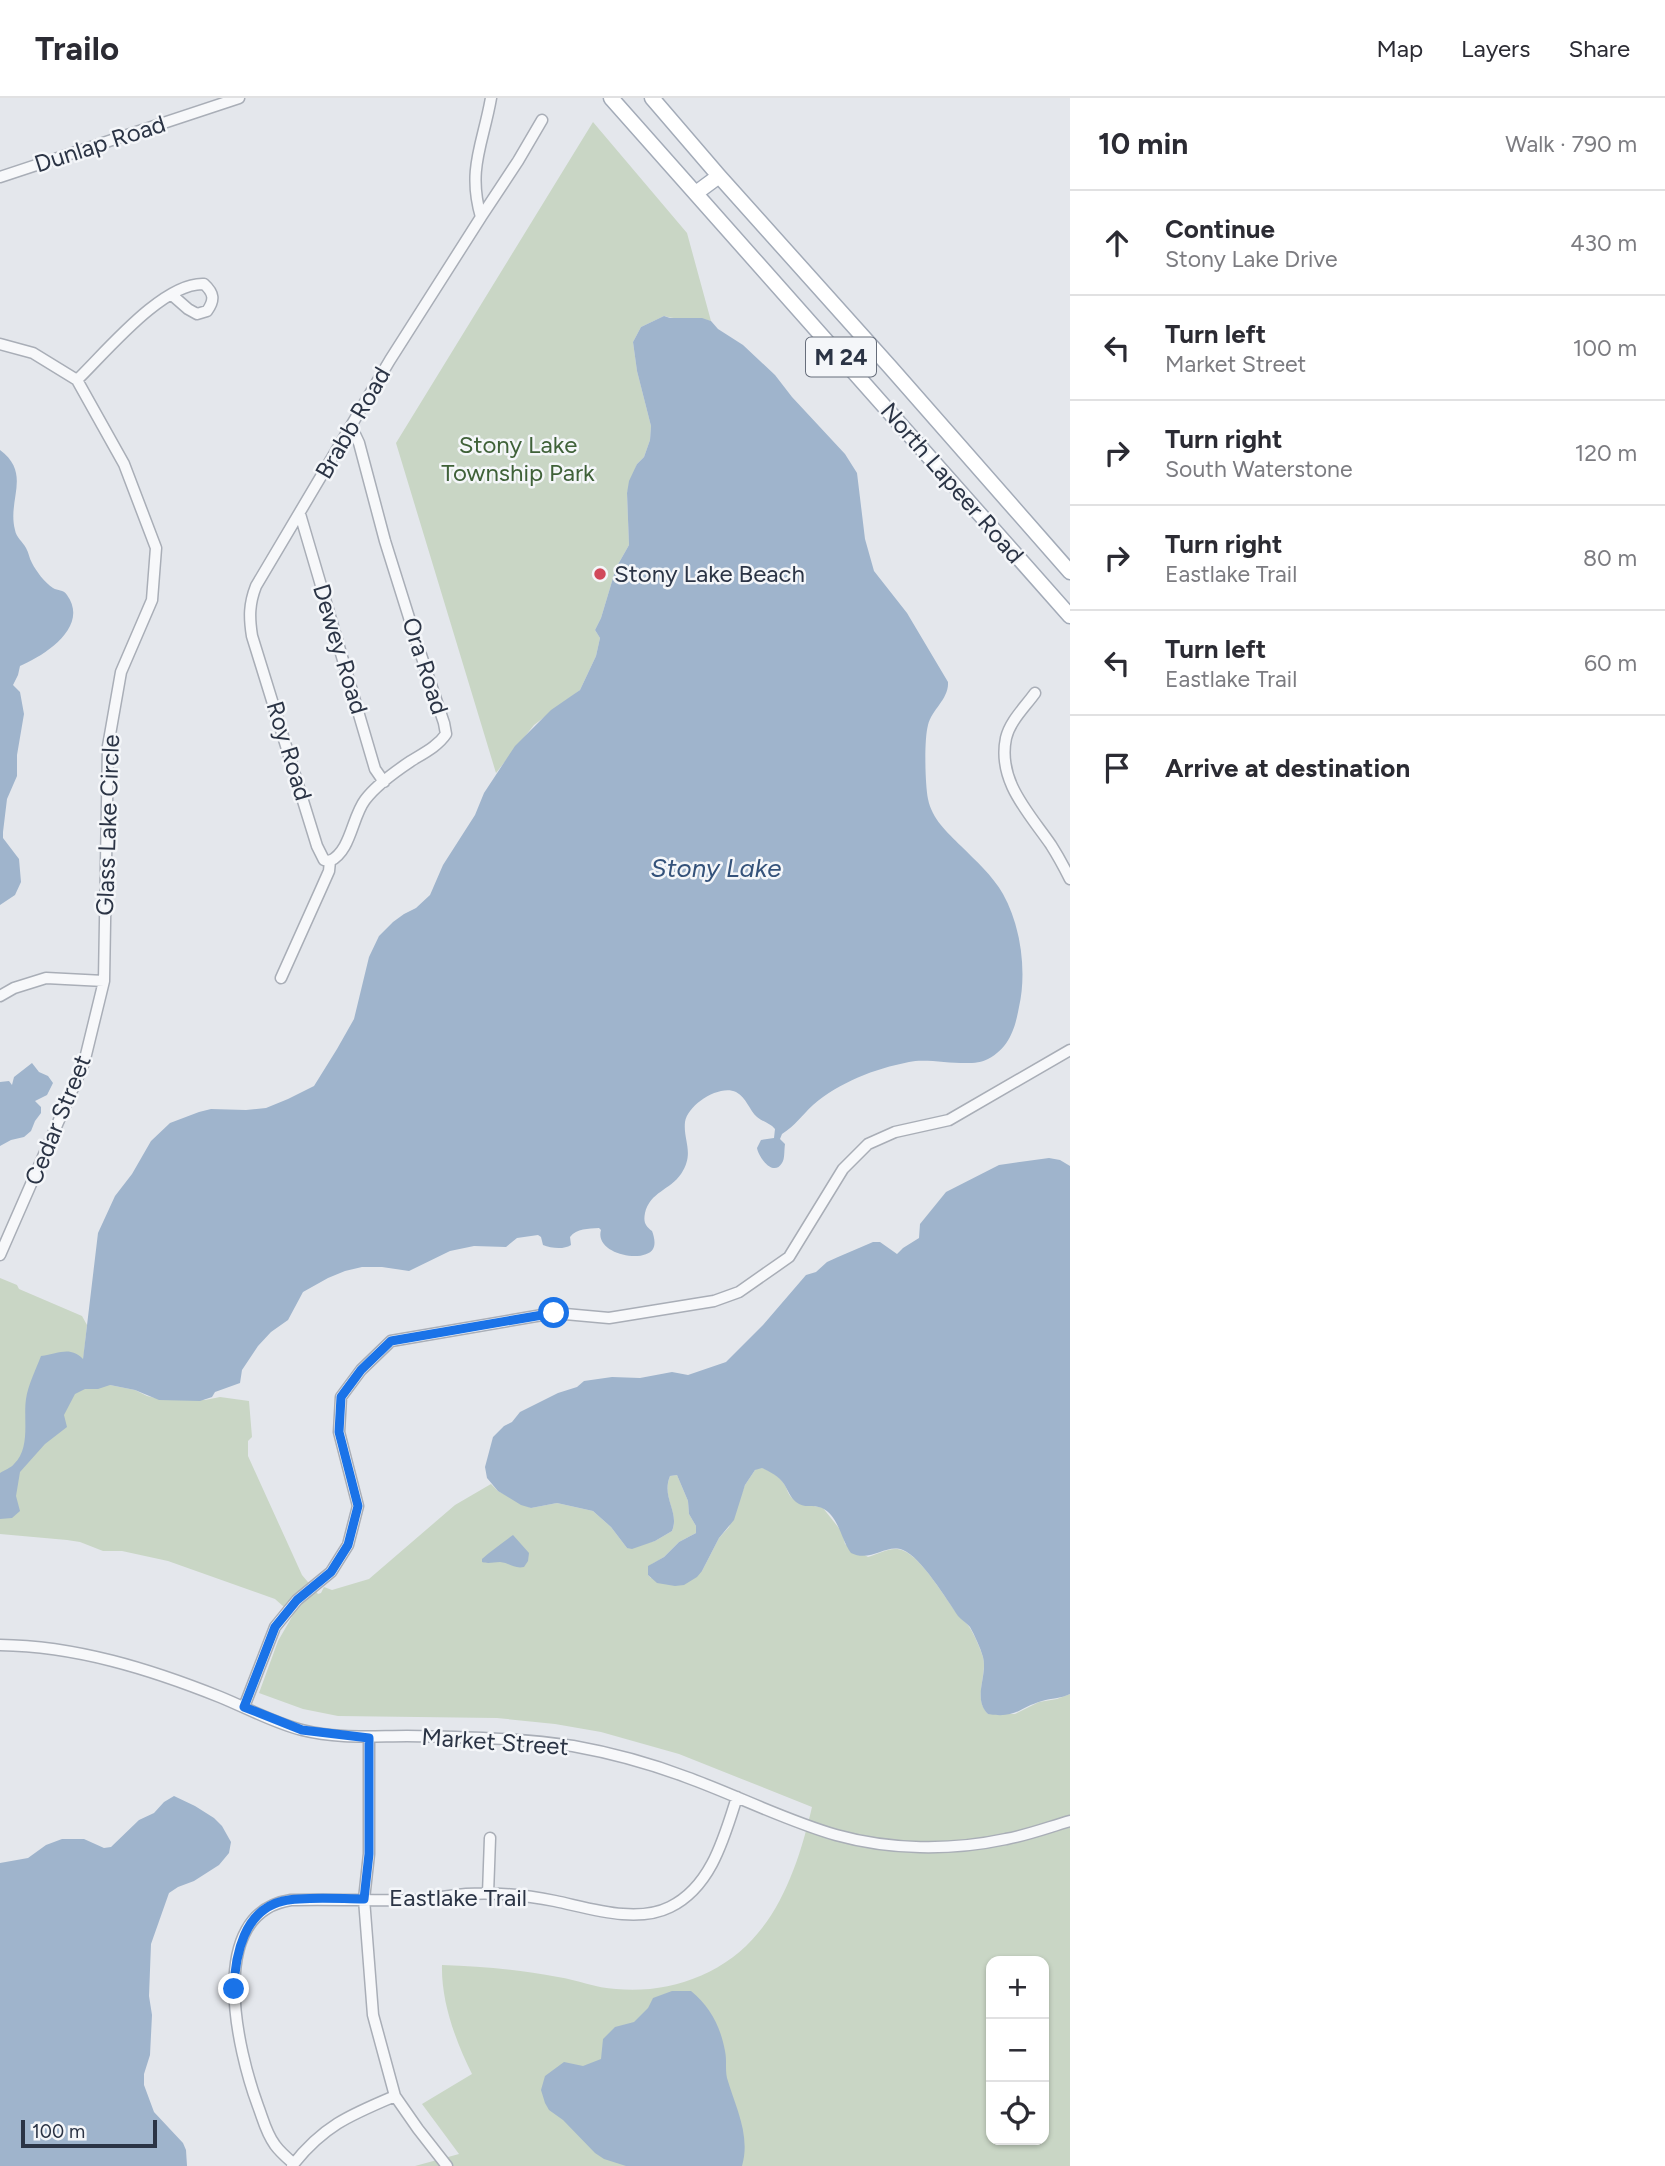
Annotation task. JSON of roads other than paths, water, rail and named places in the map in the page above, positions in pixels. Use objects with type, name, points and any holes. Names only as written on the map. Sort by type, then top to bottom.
[{"type":"main road","name":"North Lapeer Road","points":[[611,98],[1070,616]]},
{"type":"main road","name":"North Lapeer Road","points":[[652,98],[1070,572]]},
{"type":"main road","points":[[696,193],[719,176]]},
{"type":"main road","points":[[1029,570],[1033,557],[1042,552],[1054,554]]},
{"type":"street","name":"Dunlap Road","points":[[0,177],[239,98]]},
{"type":"street","points":[[481,218],[474,175],[491,98]]},
{"type":"street","name":"Brabb Road","points":[[253,636],[249,612],[256,586],[390,360],[542,120]]},
{"type":"street","points":[[77,380],[152,305],[172,295]]},
{"type":"street","name":"Glass Lake Circle","points":[[0,344],[33,353],[77,380],[124,464],[156,548],[152,600],[121,672],[108,746],[104,981]]},
{"type":"street","name":"Ora Road","points":[[281,978],[321,890],[330,861],[338,856],[364,801],[399,768],[440,742],[446,734],[385,541],[359,443],[351,426]]},
{"type":"street","name":"Dewey Road","points":[[300,514],[375,769],[384,782]]},
{"type":"street","name":"Roy Road","points":[[253,636],[317,846],[322,857],[330,861]]},
{"type":"street","points":[[1035,693],[1013,722],[1006,738],[1005,760],[1011,785],[1019,802],[1053,848],[1070,878]]},
{"type":"street","points":[[0,996],[14,988],[46,978],[104,981]]},
{"type":"street","name":"Cedar Street","points":[[0,1255],[84,1063],[104,981]]},
{"type":"street","points":[[244,1707],[275,1627],[297,1600],[331,1572],[348,1545],[358,1506],[339,1432],[341,1397],[361,1370],[391,1341],[554,1313],[609,1318],[714,1301],[739,1292],[789,1256],[843,1169],[868,1144],[895,1132],[949,1120],[1070,1050]]},
{"type":"street","name":"Market Street","points":[[0,1645],[53,1649],[129,1665],[302,1730],[369,1738],[527,1740],[576,1747],[643,1762],[837,1835],[910,1847],[948,1847],[1009,1839],[1070,1821]]},
{"type":"street","points":[[369,1738],[369,1854],[364,1899],[373,2015],[395,2096],[447,2166]]},
{"type":"street","name":"Eastlake Trail","points":[[293,2165],[268,2133],[247,2075],[235,2012],[236,1959],[246,1932],[261,1912],[291,1900],[417,1900],[488,1894],[528,1896],[620,1914],[657,1911],[669,1908],[687,1896],[702,1880],[725,1835],[737,1797]]},
{"type":"street","points":[[488,1894],[490,1838]]},
{"type":"street","points":[[293,2165],[335,2123],[395,2096]]},
{"type":"water","name":"Stony Lake","points":[[664,316],[711,321],[718,329],[743,345],[775,375],[845,454],[857,473],[865,539],[874,571],[907,613],[948,682],[946,694],[930,719],[927,732],[925,751],[930,806],[945,830],[994,881],[1014,920],[1021,949],[1022,979],[1017,1015],[1010,1037],[995,1055],[980,1062],[909,1062],[883,1068],[846,1083],[823,1097],[782,1134],[780,1139],[785,1144],[784,1159],[774,1168],[766,1164],[757,1148],[761,1140],[774,1138],[775,1129],[757,1117],[743,1097],[736,1092],[722,1091],[706,1097],[687,1115],[685,1129],[688,1153],[685,1167],[676,1179],[651,1200],[645,1213],[645,1222],[652,1231],[655,1242],[648,1253],[631,1256],[612,1251],[601,1238],[599,1228],[576,1232],[570,1237],[571,1245],[564,1248],[543,1245],[538,1235],[517,1238],[506,1247],[474,1246],[450,1251],[409,1271],[362,1267],[345,1271],[303,1292],[288,1320],[258,1346],[242,1370],[240,1383],[215,1392],[212,1397],[200,1401],[159,1400],[135,1390],[110,1385],[85,1389],[75,1394],[64,1415],[67,1427],[45,1444],[20,1472],[16,1496],[20,1511],[12,1518],[0,1519],[0,1473],[13,1465],[23,1450],[26,1399],[32,1377],[41,1356],[69,1352],[83,1359],[98,1233],[115,1196],[132,1174],[151,1141],[170,1123],[199,1112],[211,1109],[266,1108],[314,1086],[354,1019],[369,957],[379,936],[393,922],[416,908],[430,895],[443,865],[475,815],[484,793],[515,746],[551,710],[580,690],[596,656],[600,638],[595,630],[616,568],[629,545],[629,481],[637,464],[644,457],[650,440],[651,426],[637,371],[633,342],[641,327]]},
{"type":"water","points":[[0,450],[10,459],[17,478],[13,519],[16,533],[41,577],[53,588],[67,595],[73,607],[73,618],[61,639],[41,655],[20,666],[13,685],[20,692],[24,714],[17,755],[17,776],[7,799],[3,838],[19,859],[21,882],[15,895],[0,905]]},
{"type":"water","points":[[32,1063],[53,1083],[47,1095],[35,1101],[41,1107],[41,1113],[31,1131],[24,1137],[0,1146],[0,1082],[9,1081],[12,1085],[14,1077]]},
{"type":"water","points":[[1049,1158],[1070,1166],[1070,1694],[1035,1703],[1012,1714],[988,1714],[981,1701],[984,1664],[976,1638],[918,1561],[903,1550],[897,1549],[865,1556],[851,1553],[828,1512],[819,1507],[799,1504],[780,1479],[762,1468],[755,1470],[745,1485],[734,1520],[719,1538],[702,1571],[684,1585],[675,1586],[657,1583],[648,1575],[648,1566],[664,1557],[679,1542],[696,1533],[696,1526],[689,1514],[688,1501],[677,1475],[670,1476],[668,1484],[674,1517],[672,1531],[655,1541],[632,1549],[627,1548],[611,1527],[593,1511],[557,1503],[531,1508],[521,1505],[498,1491],[487,1478],[485,1467],[493,1437],[520,1412],[558,1393],[577,1387],[584,1381],[612,1377],[640,1378],[672,1372],[688,1375],[726,1362],[763,1325],[806,1275],[816,1272],[827,1262],[873,1242],[880,1242],[897,1254],[919,1238],[920,1224],[946,1192],[999,1165]]},
{"type":"water","points":[[513,1535],[529,1553],[524,1567],[500,1562],[482,1562],[482,1559]]},
{"type":"water","points":[[174,1796],[214,1818],[231,1842],[229,1853],[219,1865],[169,1893],[151,1944],[149,1996],[152,2015],[150,2055],[144,2074],[144,2085],[154,2112],[183,2143],[187,2166],[0,2166],[0,1863],[28,1858],[46,1845],[62,1839],[84,1839],[104,1848],[111,1847],[139,1820],[154,1813]]},
{"type":"water","points":[[672,1991],[691,1991],[704,2003],[721,2034],[727,2078],[745,2143],[742,2166],[626,2166],[604,2159],[549,2110],[545,2103],[541,2090],[545,2076],[564,2062],[583,2066],[601,2059],[603,2039],[615,2027],[634,2022],[648,2008],[653,1998]]},
{"type":"place","name":"Stony Lake Beach","points":[[600,574]]},
{"type":"park label","name":"Stony Lake Township Park","points":[[518,459]]}]
